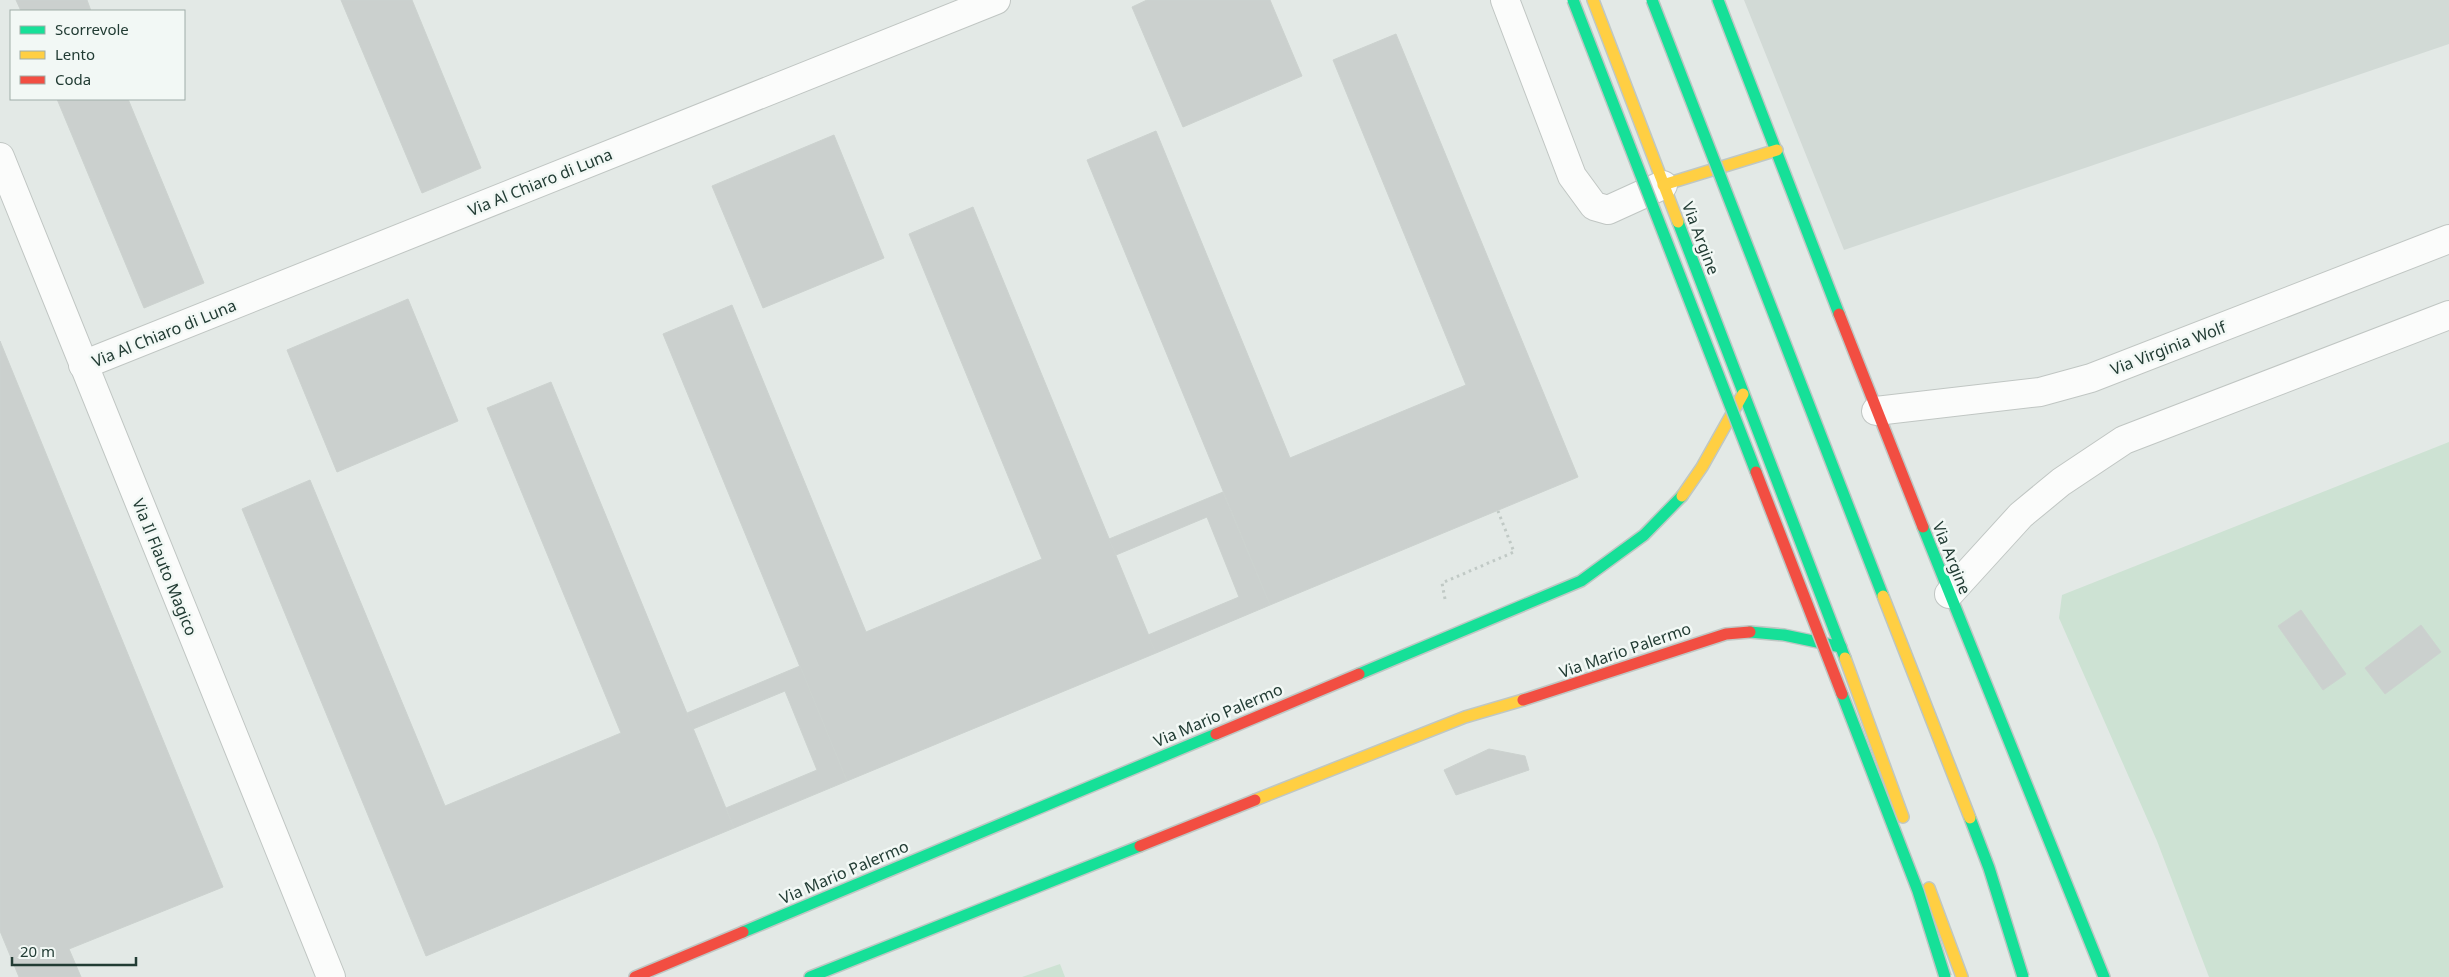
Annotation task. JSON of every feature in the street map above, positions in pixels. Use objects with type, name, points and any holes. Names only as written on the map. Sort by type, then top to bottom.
[{"type":"main road","points":[[1573,0],[1914,882],[1945,977]]},
{"type":"main road","name":"Via Argine","points":[[1594,0],[1663,185],[1841,647],[1908,830]]},
{"type":"main road","points":[[1652,0],[1986,859],[2023,977]]},
{"type":"main road","name":"Via Argine","points":[[1718,0],[1876,412],[2104,977]]},
{"type":"main road","name":"Via Argine","points":[[1663,185],[1777,150]]},
{"type":"main road","name":"Via Mario Palermo","points":[[635,977],[1581,581],[1643,536],[1672,508],[1696,478],[1744,394]]},
{"type":"main road","name":"Via Mario Palermo","points":[[810,977],[1465,717],[1565,688],[1726,634],[1746,630],[1763,631],[1841,647]]},
{"type":"main road","points":[[1925,876],[1962,977]]},
{"type":"street","name":"Via Al Chiaro di Luna","points":[[83,365],[996,0]]},
{"type":"street","points":[[1505,0],[1572,176],[1594,206],[1608,210],[1663,185]]},
{"type":"street","name":"Via Il Flauto Magico","points":[[0,157],[331,977]]},
{"type":"street","name":"Via Virginia Wolf","points":[[1876,412],[2040,392],[2091,378],[2449,239]]},
{"type":"street","points":[[1949,594],[2021,515],[2061,482],[2124,440],[2449,315]]},
{"type":"path","points":[[1446,602],[1442,583],[1514,552],[1498,511]]},
{"type":"shaded area","points":[[1744,0],[2449,0],[2449,44],[1844,250]]},
{"type":"green space","points":[[2449,442],[2449,977],[2209,977],[2157,841],[2059,618],[2062,595]]},
{"type":"green space","points":[[1060,964],[1065,977],[1022,977]]},
{"type":"building","points":[[16,0],[87,0],[91,10],[21,10]]},
{"type":"building","points":[[341,0],[412,0],[481,168],[422,193]]},
{"type":"building","points":[[1147,0],[1270,0],[1302,76],[1183,127],[1132,7]]},
{"type":"building","points":[[1396,34],[1578,477],[1270,605],[1087,160],[1156,131],[1290,458],[1466,385],[1333,60]]},
{"type":"building","points":[[57,100],[128,100],[204,283],[144,308]]},
{"type":"building","points":[[834,135],[884,258],[763,308],[712,186]]},
{"type":"building","points":[[973,207],[1156,653],[847,781],[663,334],[732,305],[866,632],[1042,559],[909,234]]},
{"type":"building","points":[[408,299],[458,421],[337,472],[287,350]]},
{"type":"building","points":[[0,341],[223,887],[69,949],[81,977],[19,977],[0,931]]},
{"type":"building","points":[[551,382],[734,828],[426,956],[242,509],[310,480],[445,806],[621,733],[487,408]]},
{"type":"building","points":[[1223,492],[1270,605],[1156,653],[1148,635],[1239,597],[1207,517],[1116,555],[1109,539]]},
{"type":"building","points":[[2301,610],[2346,674],[2323,690],[2278,626]]},
{"type":"building","points":[[2421,625],[2441,652],[2385,694],[2365,668]]},
{"type":"building","points":[[800,666],[847,781],[734,828],[726,808],[817,770],[785,691],[693,729],[687,713]]},
{"type":"building","points":[[1489,749],[1525,756],[1529,770],[1456,795],[1444,770]]},
{"type":"traffic: fast","points":[[1573,0],[1756,472]]},
{"type":"traffic: fast","points":[[1652,0],[1883,596]]},
{"type":"traffic: fast","points":[[1718,0],[1839,314]]},
{"type":"traffic: fast","points":[[1678,222],[1845,658]]},
{"type":"traffic: fast","points":[[1359,674],[1581,581],[1644,535],[1682,496]]},
{"type":"traffic: fast","points":[[1923,527],[2104,977]]},
{"type":"traffic: fast","points":[[1750,632],[1784,635],[1841,647]]},
{"type":"traffic: fast","points":[[1842,694],[1918,891],[1945,977]]},
{"type":"traffic: fast","points":[[743,932],[1216,734]]},
{"type":"traffic: fast","points":[[1970,818],[1989,868],[2023,977]]},
{"type":"traffic: fast","points":[[810,977],[1140,846]]},
{"type":"traffic: slow","points":[[1593,0],[1678,222]]},
{"type":"traffic: slow","points":[[1663,185],[1777,150]]},
{"type":"traffic: slow","points":[[1682,496],[1702,467],[1743,394]]},
{"type":"traffic: slow","points":[[1883,596],[1970,818]]},
{"type":"traffic: slow","points":[[1845,658],[1903,817]]},
{"type":"traffic: slow","points":[[1255,800],[1465,717],[1523,700]]},
{"type":"traffic: slow","points":[[1929,888],[1962,977]]},
{"type":"traffic: jam","points":[[1839,314],[1923,527]]},
{"type":"traffic: jam","points":[[1756,472],[1842,694]]},
{"type":"traffic: jam","points":[[1523,700],[1726,634],[1750,632]]},
{"type":"traffic: jam","points":[[1216,734],[1359,674]]},
{"type":"traffic: jam","points":[[1140,846],[1255,800]]},
{"type":"traffic: jam","points":[[635,977],[743,932]]}]
